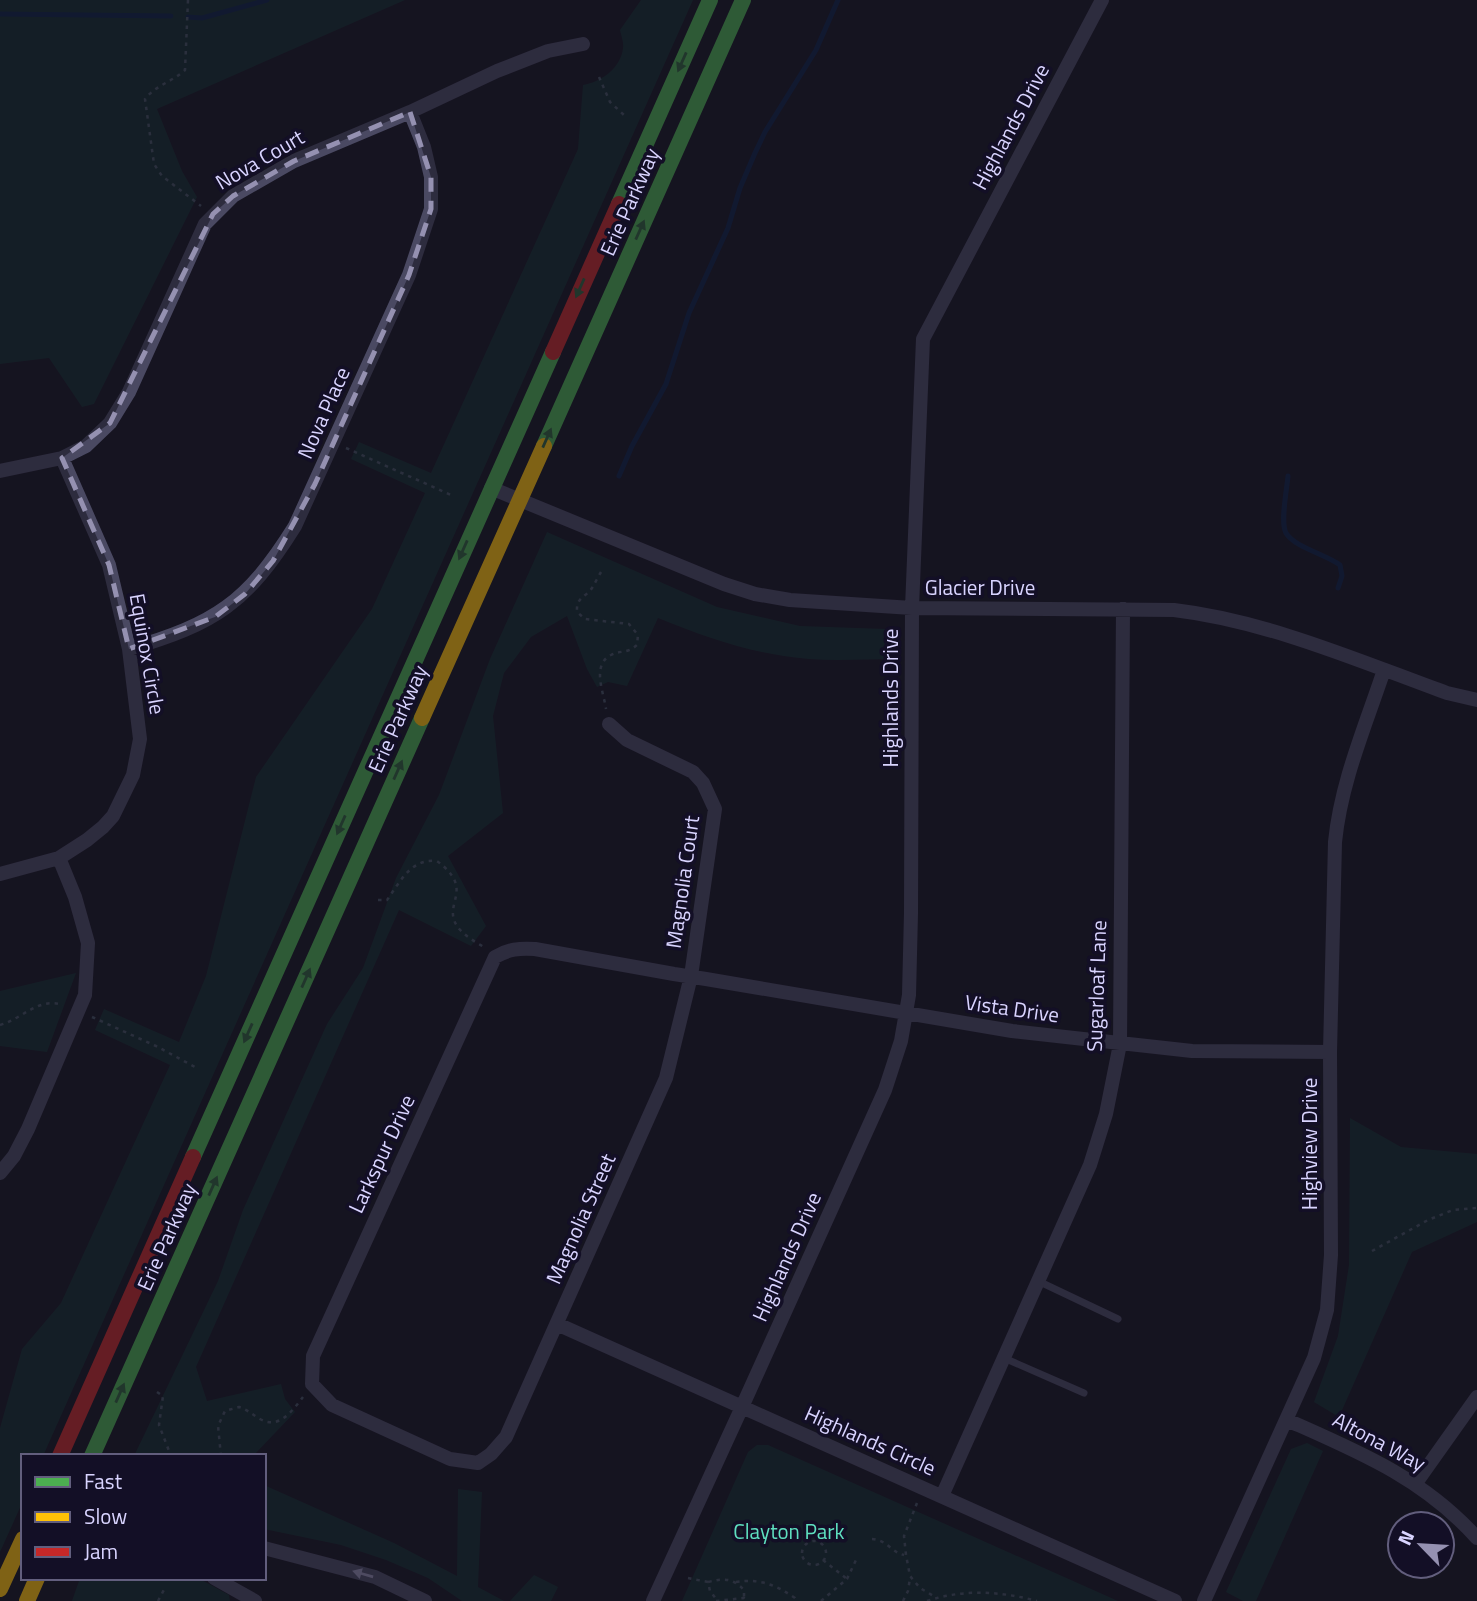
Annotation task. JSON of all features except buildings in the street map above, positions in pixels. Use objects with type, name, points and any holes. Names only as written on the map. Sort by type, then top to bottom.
[{"type":"main road","name":"Erie Parkway","points":[[61,1454],[709,0]]},
{"type":"main road","name":"Erie Parkway","points":[[93,1454],[743,0]]},
{"type":"main road","points":[[0,1589],[21,1543]]},
{"type":"main road","points":[[27,1601],[36,1580]]},
{"type":"street","name":"Highlands Drive","points":[[742,1407],[885,1090],[907,1014],[912,900],[912,608],[923,338],[1102,0]]},
{"type":"street","name":"Nova Court","points":[[0,471],[62,458],[86,446],[110,423],[123,402],[205,224],[233,195],[294,161],[410,112],[497,71],[548,51],[583,44]]},
{"type":"street","name":"Nova Place","points":[[129,649],[169,638],[215,617],[245,594],[274,561],[295,526],[409,275],[430,209],[431,177],[424,146],[410,112]]},
{"type":"street","name":"Equinox Circle","points":[[0,874],[59,858],[103,827],[113,816],[133,775],[140,739],[129,649],[109,565],[62,458]]},
{"type":"street","name":"Glacier Drive","points":[[491,488],[755,594],[830,604],[912,608],[1174,610],[1214,615],[1477,700]]},
{"type":"street","name":"Sugarloaf Lane","points":[[942,1496],[1090,1165],[1107,1114],[1119,1044],[1123,610]]},
{"type":"street","name":"Highview Drive","points":[[1204,1601],[1314,1359],[1327,1310],[1331,1255],[1330,1052],[1338,808],[1384,670]]},
{"type":"street","name":"Magnolia Court","points":[[609,724],[627,740],[693,772],[703,783],[715,809],[691,976]]},
{"type":"street","points":[[0,1173],[14,1156],[28,1129],[79,1012],[86,987],[88,943],[75,897],[59,858]]},
{"type":"street","name":"Larkspur Drive","points":[[478,1463],[450,1460],[332,1405],[312,1384],[313,1356],[495,957],[505,951],[519,948],[535,949],[691,976]]},
{"type":"street","name":"Vista Drive","points":[[691,976],[1012,1031],[1119,1044],[1224,1052],[1330,1052]]},
{"type":"street","name":"Magnolia Street","points":[[478,1463],[491,1454],[506,1437],[666,1078],[691,976]]},
{"type":"street","name":"Highlands Circle","points":[[557,1324],[1175,1601]]},
{"type":"street","points":[[1416,1483],[1477,1397]]},
{"type":"street","points":[[653,1601],[742,1407]]},
{"type":"street","name":"Altona Way","points":[[1287,1420],[1416,1483],[1477,1538]]},
{"type":"street","points":[[266,1549],[375,1577],[425,1601]]},
{"type":"street","points":[[218,1580],[255,1601]]},
{"type":"lane","points":[[1038,1280],[1118,1319]]},
{"type":"lane","points":[[1003,1358],[1084,1393]]},
{"type":"path","points":[[188,0],[185,70],[175,80],[152,89],[145,99],[154,164],[162,176],[202,206]]},
{"type":"path","points":[[599,77],[610,102],[624,116]]},
{"type":"path","points":[[351,450],[452,495]]},
{"type":"path","points":[[601,572],[588,593],[581,596],[577,604],[578,612],[585,619],[629,624],[638,635],[637,646],[630,652],[610,655],[602,665],[599,677],[605,696]]},
{"type":"path","points":[[378,900],[387,901],[406,874],[419,862],[437,861],[450,871],[456,884],[453,914],[458,928],[484,947]]},
{"type":"path","points":[[0,1026],[49,1001],[66,1006]]},
{"type":"path","points":[[92,1017],[195,1067]]},
{"type":"path","points":[[1372,1251],[1453,1209],[1477,1208]]},
{"type":"path","points":[[157,1392],[163,1396],[159,1425],[170,1454]]},
{"type":"path","points":[[221,1454],[218,1426],[225,1411],[239,1407],[268,1422],[276,1423],[283,1420],[299,1402]]},
{"type":"path","points":[[904,1601],[910,1576],[904,1536],[918,1503]]},
{"type":"path","points":[[872,1539],[881,1539],[895,1553],[906,1555]]},
{"type":"path","points":[[810,1542],[820,1544],[825,1553],[823,1560],[816,1564],[805,1561],[802,1554],[804,1546],[810,1542]]},
{"type":"path","points":[[823,1560],[847,1579]]},
{"type":"path","points":[[821,1601],[847,1579],[856,1560]]},
{"type":"path","points":[[910,1576],[920,1588],[937,1598]]},
{"type":"path","points":[[688,1578],[708,1582],[722,1578],[736,1582],[747,1580],[773,1583],[797,1601]]},
{"type":"path","points":[[708,1582],[716,1601],[744,1598],[748,1601]]},
{"type":"path","points":[[736,1582],[744,1590],[744,1598]]},
{"type":"path","points":[[158,1601],[166,1586]]},
{"type":"path","points":[[927,1601],[964,1593],[991,1592],[1037,1601]]},
{"type":"highlighted area","points":[[410,112],[431,177],[431,209],[409,275],[315,484],[273,561],[245,594],[215,617],[129,649],[109,565],[62,458],[110,423],[213,214],[233,196],[294,161]]},
{"type":"green space","points":[[0,0],[405,0],[157,109],[182,171],[197,197],[94,404],[82,407],[49,358],[0,364]]},
{"type":"green space","points":[[641,0],[693,0],[44,1454],[21,1454],[21,1505],[0,1552],[0,1428],[22,1349],[61,1303],[170,1065],[95,1030],[104,1009],[179,1042],[206,976],[256,777],[372,609],[425,493],[351,459],[359,442],[431,473],[578,149],[583,85],[597,81],[614,68],[623,46],[620,30]]},
{"type":"green space","points":[[547,532],[717,607],[800,626],[886,629],[895,639],[896,659],[820,660],[770,654],[713,639],[658,618],[627,686],[608,682],[597,687],[587,669],[567,616],[531,637],[504,673],[493,716],[503,813],[448,856],[486,926],[471,946],[399,910],[196,1367],[207,1401],[281,1384],[285,1399],[295,1412],[255,1454],[135,1454],[218,1281],[243,1210],[327,1024],[363,968],[396,878],[439,795],[490,659]]},
{"type":"green space","points":[[76,973],[47,1052],[0,1046],[0,991]]},
{"type":"green space","points":[[1350,1118],[1401,1147],[1477,1154],[1477,1222],[1412,1252],[1339,1417],[1314,1402],[1338,1336],[1349,1265]]},
{"type":"green space","points":[[1307,1443],[1323,1451],[1256,1601],[1243,1601],[1226,1592],[1291,1449]]},
{"type":"green space","name":"Clayton Park","points":[[757,1445],[768,1445],[1118,1601],[682,1601],[748,1452]]},
{"type":"green space","points":[[266,1486],[394,1543],[457,1576],[458,1489],[482,1492],[478,1587],[504,1601],[462,1601],[428,1578],[341,1545],[266,1529]]},
{"type":"green space","points":[[534,1575],[558,1587],[551,1601],[510,1601]]},
{"type":"green space","points":[[79,1580],[202,1580],[229,1595],[230,1601],[72,1601]]},
{"type":"waterway","points":[[188,17],[202,18],[267,0]]},
{"type":"waterway","points":[[619,476],[666,384],[689,313],[728,228],[740,188],[755,153],[816,50],[838,0]]},
{"type":"waterway","points":[[0,14],[171,16]]},
{"type":"waterway","points":[[1288,476],[1284,514],[1286,533],[1303,547],[1340,565],[1342,576],[1338,588]]},
{"type":"traffic: fast","points":[[619,204],[710,0]]},
{"type":"traffic: fast","points":[[544,446],[743,0]]},
{"type":"traffic: fast","points":[[193,1157],[553,352]]},
{"type":"traffic: fast","points":[[93,1454],[422,718]]},
{"type":"traffic: slow","points":[[422,718],[544,446]]},
{"type":"traffic: slow","points":[[0,1589],[21,1543]]},
{"type":"traffic: slow","points":[[27,1601],[36,1580]]},
{"type":"traffic: jam","points":[[553,352],[619,204]]},
{"type":"traffic: jam","points":[[61,1454],[193,1157]]}]
